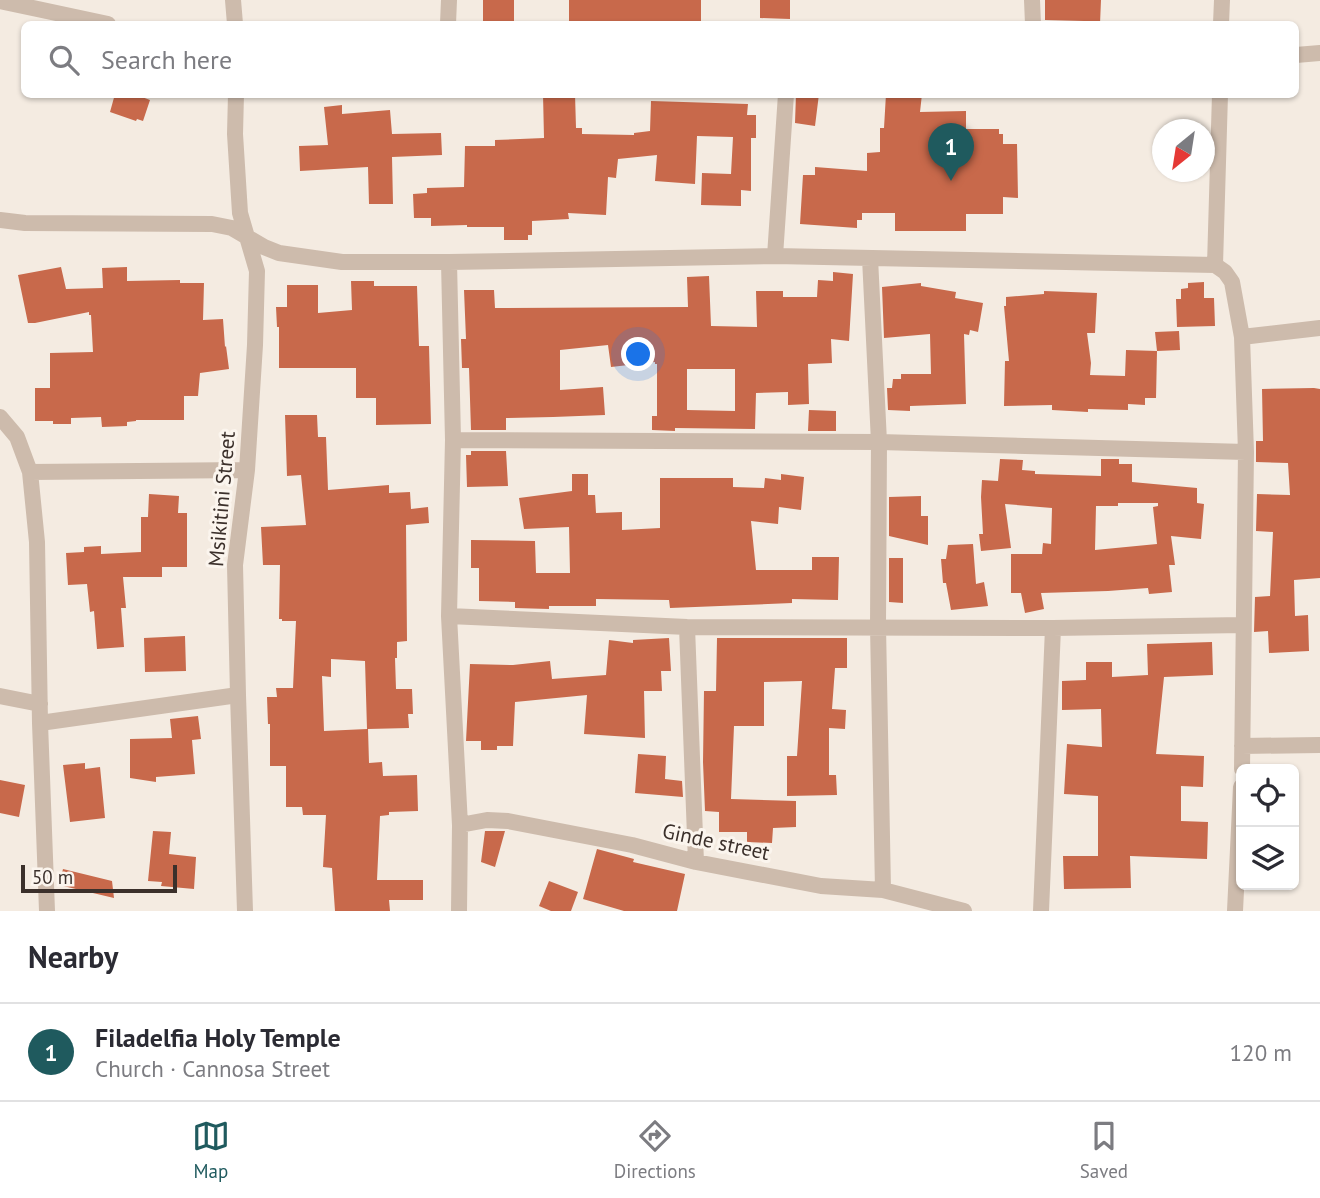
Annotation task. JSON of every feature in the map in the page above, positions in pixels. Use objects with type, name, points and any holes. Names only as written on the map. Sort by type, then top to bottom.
[{"type":"street","points":[[233,0],[235,21]]},
{"type":"street","points":[[449,0],[449,21]]},
{"type":"street","points":[[1032,0],[1033,21]]},
{"type":"street","points":[[1222,0],[1222,21]]},
{"type":"street","points":[[0,1],[94,21]]},
{"type":"street","points":[[1299,55],[1320,53]]},
{"type":"street","name":"Msikitini Street","points":[[236,98],[235,134],[240,213],[257,271],[247,470],[235,565],[245,911]]},
{"type":"street","points":[[775,256],[786,98]]},
{"type":"street","points":[[1216,264],[1220,98]]},
{"type":"street","points":[[0,220],[26,223],[212,224],[232,228],[279,253],[342,262],[775,256],[1216,264],[1232,282],[1242,337],[1246,452],[1242,764]]},
{"type":"street","points":[[870,258],[879,442],[878,626],[883,890]]},
{"type":"street","points":[[449,262],[453,440],[449,616],[460,825],[459,911]]},
{"type":"street","points":[[1242,337],[1320,328]]},
{"type":"street","points":[[0,417],[17,438],[30,472],[37,542],[47,911]]},
{"type":"street","points":[[453,440],[879,442],[1246,452]]},
{"type":"street","points":[[30,472],[247,470]]},
{"type":"street","points":[[449,616],[687,627],[1053,628],[1243,625]]},
{"type":"street","points":[[687,627],[696,862]]},
{"type":"street","points":[[1041,911],[1053,628]]},
{"type":"street","points":[[40,723],[238,695]]},
{"type":"street","points":[[0,696],[40,704]]},
{"type":"street","points":[[1242,746],[1320,745]]},
{"type":"street","name":"Ginde street","points":[[460,825],[487,820],[508,821],[821,886],[883,890],[964,911]]},
{"type":"street","points":[[1235,911],[1239,827]]},
{"type":"building","points":[[483,0],[514,0],[514,21],[483,21]]},
{"type":"building","points":[[569,0],[701,0],[701,21],[569,21]]},
{"type":"building","points":[[760,0],[790,0],[790,19],[760,18]]},
{"type":"building","points":[[1045,0],[1101,0],[1100,21],[1045,20]]},
{"type":"building","points":[[114,98],[150,100],[143,121],[110,112]]},
{"type":"building","points":[[543,98],[575,98],[576,128],[582,128],[582,134],[634,135],[650,131],[651,101],[748,104],[747,115],[756,115],[756,138],[751,138],[751,191],[741,190],[741,206],[701,205],[702,173],[731,174],[733,137],[697,136],[695,184],[655,181],[657,155],[618,159],[616,178],[608,177],[606,215],[568,213],[569,219],[532,221],[532,235],[528,235],[528,240],[504,240],[504,227],[431,226],[431,218],[414,218],[413,194],[427,193],[427,188],[464,187],[465,146],[495,146],[495,140],[544,138]]},
{"type":"building","points":[[796,98],[818,98],[815,126],[795,123]]},
{"type":"building","points":[[886,98],[922,98],[920,112],[966,111],[966,129],[999,129],[999,134],[1003,134],[1003,144],[1017,144],[1018,198],[1003,197],[1003,214],[966,214],[966,231],[895,231],[895,213],[862,213],[862,220],[857,220],[857,228],[800,224],[803,175],[815,175],[815,167],[867,171],[867,153],[880,152],[880,128],[884,128]]},
{"type":"building","points":[[342,105],[342,114],[390,110],[392,134],[441,133],[442,155],[392,157],[393,204],[369,204],[368,167],[300,171],[299,146],[328,145],[324,107]]},
{"type":"building","points":[[61,267],[66,289],[103,288],[102,268],[127,267],[127,281],[180,280],[180,283],[204,283],[203,320],[223,319],[229,369],[200,373],[198,396],[184,396],[184,420],[136,420],[127,422],[127,426],[102,427],[101,417],[71,418],[71,424],[35,421],[35,388],[50,388],[50,353],[93,352],[89,312],[28,323],[18,275]]},
{"type":"building","points":[[833,272],[853,274],[849,341],[831,339],[832,363],[808,364],[809,404],[788,405],[788,392],[756,393],[755,429],[652,430],[652,416],[657,416],[657,364],[655,362],[611,367],[608,345],[560,350],[560,390],[603,387],[605,415],[506,418],[506,430],[471,430],[469,368],[462,368],[461,339],[466,339],[464,290],[494,290],[495,308],[688,307],[687,277],[709,276],[711,326],[757,327],[756,291],[783,291],[783,297],[817,297],[818,280],[833,281]],"holes":[[[687,369],[735,369],[735,411],[687,410]]]},
{"type":"building","points":[[351,281],[374,281],[374,286],[417,286],[419,346],[429,346],[431,424],[376,425],[376,398],[356,398],[356,368],[279,368],[276,307],[287,307],[287,285],[318,285],[318,313],[352,310]]},
{"type":"building","points":[[1204,282],[1204,298],[1214,298],[1215,326],[1177,327],[1176,299],[1181,299],[1181,289],[1188,288],[1188,283]]},
{"type":"building","points":[[921,283],[921,286],[956,292],[955,298],[983,303],[978,332],[970,330],[969,335],[964,334],[966,404],[910,406],[910,411],[888,410],[887,388],[892,388],[893,379],[901,379],[901,374],[931,374],[930,334],[884,338],[882,287]]},
{"type":"building","points":[[1044,291],[1097,293],[1095,333],[1087,333],[1090,375],[1125,376],[1126,350],[1157,351],[1156,398],[1145,398],[1145,405],[1128,404],[1128,410],[1088,409],[1088,412],[1052,410],[1052,405],[1004,406],[1005,361],[1009,361],[1004,306],[1006,297],[1044,294]]},
{"type":"building","points":[[1179,331],[1180,350],[1157,351],[1155,332]]},
{"type":"building","points":[[1262,389],[1320,389],[1320,578],[1294,580],[1295,616],[1308,615],[1309,651],[1269,653],[1268,631],[1254,632],[1255,597],[1270,596],[1273,532],[1256,531],[1257,494],[1290,495],[1288,463],[1256,462],[1256,441],[1263,441]]},
{"type":"building","points":[[809,410],[836,411],[836,431],[808,431]]},
{"type":"building","points":[[285,415],[317,415],[318,437],[326,437],[328,490],[389,485],[389,493],[410,492],[411,509],[428,507],[429,523],[406,525],[407,641],[397,642],[395,658],[396,689],[412,689],[413,714],[408,714],[409,728],[368,729],[369,763],[382,762],[383,776],[417,775],[418,811],[389,812],[389,815],[380,816],[377,880],[423,880],[423,900],[389,900],[390,911],[335,911],[332,868],[323,867],[326,815],[303,815],[302,807],[286,807],[286,766],[270,766],[267,697],[277,697],[276,688],[293,688],[296,621],[279,619],[280,565],[263,565],[261,527],[306,525],[301,475],[287,476]],"holes":[[[331,659],[365,661],[367,729],[324,731],[322,676],[331,677]]]},
{"type":"building","points":[[471,451],[506,451],[508,486],[467,487],[466,455],[471,455]]},
{"type":"building","points":[[1000,459],[1023,460],[1022,470],[1035,471],[1035,474],[1101,476],[1101,459],[1119,459],[1119,464],[1132,464],[1132,482],[1197,488],[1197,503],[1204,504],[1201,539],[1171,536],[1175,565],[1169,565],[1172,592],[1149,594],[1148,588],[1041,593],[1044,609],[1025,613],[1021,593],[1011,593],[1011,554],[1042,554],[1043,543],[1051,544],[1052,508],[1005,504],[1011,548],[981,551],[979,534],[983,534],[982,480],[998,481]],"holes":[[[1158,503],[1158,506],[1153,507],[1157,544],[1095,550],[1096,506]]]},
{"type":"building","points":[[572,474],[588,474],[588,495],[595,495],[596,513],[622,512],[622,530],[660,528],[660,478],[733,478],[733,487],[764,488],[765,478],[781,480],[781,474],[804,477],[801,510],[779,507],[778,524],[751,521],[756,570],[812,570],[812,557],[839,557],[838,600],[792,599],[792,603],[670,608],[669,600],[596,599],[596,606],[549,606],[549,609],[515,608],[515,602],[479,601],[479,568],[471,568],[471,540],[535,541],[536,573],[570,573],[569,527],[524,529],[519,498],[572,491]]},
{"type":"building","points":[[149,494],[179,496],[178,513],[187,513],[187,567],[162,567],[162,577],[123,577],[126,608],[121,608],[124,647],[97,649],[94,611],[90,612],[87,584],[68,585],[66,553],[84,552],[84,547],[101,546],[101,554],[141,552],[141,517],[148,517]]},
{"type":"building","points":[[921,496],[921,516],[928,516],[928,545],[889,536],[889,497]]},
{"type":"building","points":[[973,544],[976,584],[984,582],[988,606],[951,610],[946,583],[943,583],[941,559],[946,559],[948,545]]},
{"type":"building","points":[[889,558],[903,558],[903,603],[889,602]]},
{"type":"building","points":[[185,636],[186,671],[145,672],[144,638]]},
{"type":"building","points":[[669,638],[671,671],[661,671],[662,691],[644,691],[645,738],[584,734],[587,695],[515,702],[513,746],[481,750],[481,741],[466,741],[470,664],[513,665],[550,661],[552,679],[606,675],[609,640],[633,643],[633,640]]},
{"type":"building","points":[[717,638],[847,638],[847,668],[835,668],[832,709],[846,710],[845,729],[829,728],[829,775],[836,775],[837,795],[787,796],[787,756],[797,756],[802,681],[764,682],[764,726],[734,726],[731,799],[796,801],[796,827],[773,828],[772,843],[747,842],[747,832],[719,832],[719,812],[705,811],[704,691],[716,691]]},
{"type":"building","points":[[1212,642],[1213,675],[1164,677],[1156,754],[1204,756],[1203,787],[1181,786],[1181,821],[1208,822],[1207,859],[1130,856],[1131,888],[1064,889],[1063,856],[1098,856],[1098,796],[1064,794],[1067,744],[1102,747],[1101,709],[1062,710],[1062,681],[1086,680],[1086,662],[1112,662],[1112,677],[1148,675],[1147,644]]},
{"type":"building","points":[[198,716],[201,739],[192,740],[195,774],[156,777],[156,782],[130,778],[130,739],[172,738],[170,719]]},
{"type":"building","points":[[638,754],[666,756],[665,779],[682,781],[683,797],[635,793]]},
{"type":"building","points":[[85,763],[85,769],[100,767],[105,818],[70,822],[63,765]]},
{"type":"building","points":[[0,780],[25,785],[19,817],[0,813]]},
{"type":"building","points":[[153,831],[171,832],[169,854],[196,857],[194,889],[161,886],[162,882],[148,881]]},
{"type":"building","points":[[485,831],[505,831],[495,867],[481,862]]},
{"type":"building","points":[[597,849],[634,859],[633,862],[685,874],[677,911],[624,911],[583,899]]},
{"type":"building","points":[[63,869],[112,881],[114,898],[59,885]]},
{"type":"building","points":[[549,881],[578,892],[571,911],[551,911],[539,906]]},
{"type":"place","name":"Filadelfia Holy Temple","points":[[951,181]]}]
